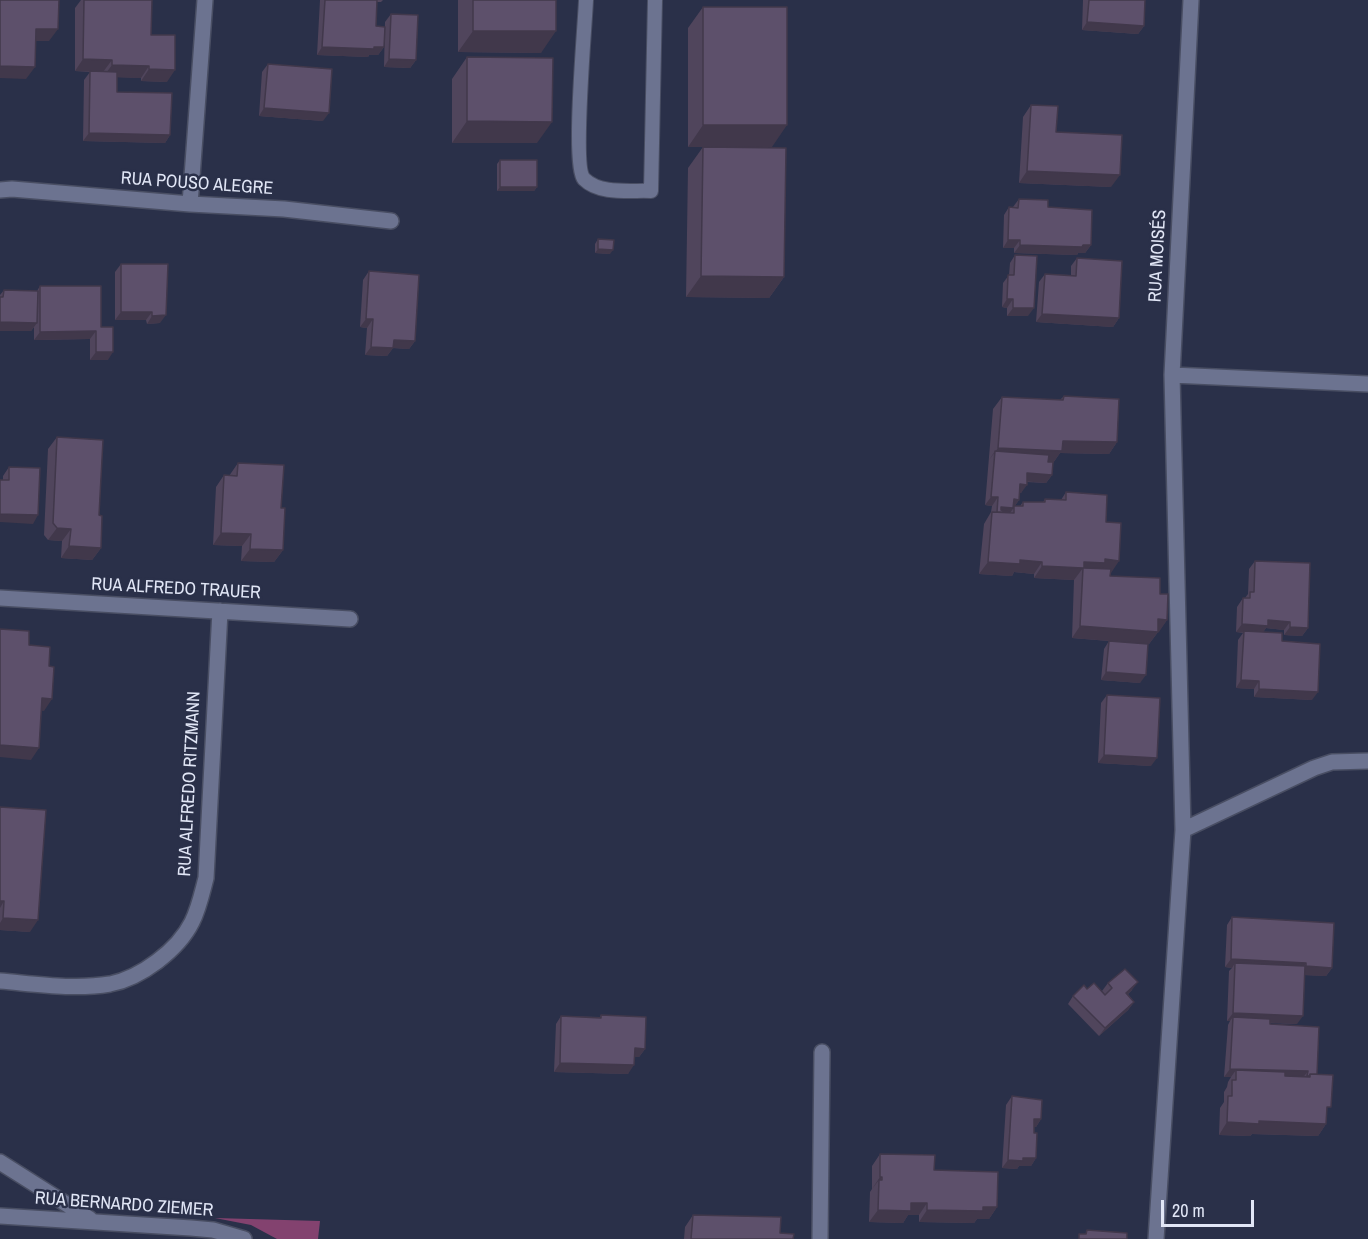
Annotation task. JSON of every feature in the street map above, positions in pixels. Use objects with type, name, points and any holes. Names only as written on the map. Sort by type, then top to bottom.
[{"type":"street","points":[[190,204],[205,0]]},
{"type":"street","name":"RUA MOISÉS","points":[[1156,1239],[1183,830],[1172,375],[1191,0]]},
{"type":"street","name":"RUA POUSO ALEGRE","points":[[0,190],[284,209],[391,221]]},
{"type":"street","points":[[1172,375],[1368,384]]},
{"type":"street","name":"RUA ALFREDO TRAUER","points":[[0,598],[350,619]]},
{"type":"street","name":"RUA ALFREDO RITZMANN","points":[[0,981],[90,986],[112,983],[133,976],[151,964],[174,946],[191,924],[206,878],[220,611]]},
{"type":"street","points":[[1183,830],[1314,768],[1332,762],[1368,761]]},
{"type":"street","points":[[820,1239],[822,1052]]},
{"type":"street","points":[[0,1162],[92,1221]]},
{"type":"street","name":"RUA BERNARDO ZIEMER","points":[[0,1216],[213,1230],[244,1239]]},
{"type":"lane","points":[[586,0],[579,134],[581,173],[584,179],[602,188],[651,191],[656,0]]},
{"type":"shaded area","points":[[215,1218],[320,1221],[318,1239],[277,1239],[251,1225]]},
{"type":"building","points":[[0,0],[59,0],[58,29],[36,29],[35,67],[0,66]]},
{"type":"building","points":[[84,0],[152,0],[151,35],[175,35],[175,70],[149,69],[149,66],[112,65],[112,60],[83,59]]},
{"type":"building","points":[[325,0],[377,0],[376,26],[385,27],[384,47],[374,47],[374,49],[322,47]]},
{"type":"building","points":[[473,0],[556,0],[556,31],[473,31]]},
{"type":"building","points":[[1089,0],[1145,0],[1144,26],[1087,22]]},
{"type":"building","points":[[703,7],[787,7],[787,125],[703,125]]},
{"type":"building","points":[[391,14],[418,15],[416,60],[389,59]]},
{"type":"building","points":[[467,57],[553,58],[552,122],[467,121]]},
{"type":"building","points":[[268,64],[332,69],[329,113],[264,108]]},
{"type":"building","points":[[90,71],[117,72],[117,92],[172,93],[170,135],[89,133]]},
{"type":"building","points":[[1031,105],[1058,106],[1056,132],[1122,135],[1120,175],[1027,171]]},
{"type":"building","points":[[703,147],[786,148],[784,277],[701,276]]},
{"type":"building","points":[[500,160],[537,160],[537,187],[500,187]]},
{"type":"building","points":[[1019,199],[1048,200],[1048,207],[1092,210],[1091,245],[1082,247],[1020,245],[1020,240],[1008,240],[1009,207],[1018,208]]},
{"type":"building","points":[[598,239],[614,240],[613,250],[598,249]]},
{"type":"building","points":[[1015,255],[1037,256],[1034,308],[1013,308],[1013,299],[1007,299],[1008,275],[1014,275]]},
{"type":"building","points":[[1077,258],[1122,261],[1119,318],[1042,314],[1045,274],[1076,276]]},
{"type":"building","points":[[121,264],[168,264],[166,315],[152,316],[152,312],[121,312]]},
{"type":"building","points":[[369,271],[419,275],[415,341],[394,340],[393,348],[371,347],[373,319],[366,319]]},
{"type":"building","points":[[40,286],[101,286],[101,327],[113,327],[113,352],[96,352],[96,331],[40,332]]},
{"type":"building","points":[[4,290],[38,291],[37,323],[0,322],[0,297],[3,297]]},
{"type":"building","points":[[1064,396],[1119,399],[1117,442],[1063,441],[1062,451],[998,448],[1002,397],[1063,400]]},
{"type":"building","points":[[57,437],[103,440],[99,515],[102,516],[101,548],[69,546],[71,529],[57,528],[53,523]]},
{"type":"building","points":[[995,451],[1049,455],[1048,462],[1053,462],[1052,475],[1027,473],[1027,485],[1020,484],[1019,500],[1014,499],[1013,508],[1001,507],[1001,510],[1009,512],[997,512],[998,497],[991,497]]},
{"type":"building","points":[[238,463],[284,465],[281,508],[285,508],[283,550],[250,549],[251,534],[221,533],[224,475],[237,476]]},
{"type":"building","points":[[9,467],[40,468],[38,515],[0,514],[0,480],[9,480]]},
{"type":"building","points":[[1066,492],[1107,495],[1106,522],[1121,523],[1119,561],[1105,559],[1105,563],[1084,562],[1084,568],[1111,569],[1110,576],[1160,578],[1160,594],[1168,594],[1167,620],[1158,619],[1158,632],[1080,626],[1083,568],[1042,566],[1042,562],[1020,560],[1020,564],[988,562],[992,512],[1014,513],[1014,506],[1023,506],[1023,502],[1045,502],[1045,499],[1066,500]]},
{"type":"building","points":[[1255,561],[1310,563],[1308,628],[1290,627],[1290,622],[1268,620],[1268,626],[1242,624],[1243,598],[1250,598],[1250,592],[1254,592]]},
{"type":"building","points":[[0,629],[29,631],[29,645],[50,647],[49,666],[54,667],[52,699],[42,698],[39,748],[0,745]]},
{"type":"building","points":[[1244,631],[1282,633],[1282,641],[1320,644],[1318,692],[1259,689],[1259,681],[1241,680]]},
{"type":"building","points":[[1109,641],[1148,644],[1146,675],[1106,672]]},
{"type":"building","points":[[1107,695],[1160,698],[1157,758],[1104,755]]},
{"type":"building","points":[[0,807],[46,810],[38,920],[3,918],[4,901],[0,901]]},
{"type":"building","points":[[1232,917],[1334,923],[1332,968],[1306,966],[1306,963],[1231,959]]},
{"type":"building","points":[[1235,963],[1305,966],[1303,1016],[1233,1013]]},
{"type":"building","points":[[1125,969],[1138,982],[1126,993],[1134,1002],[1105,1028],[1073,996],[1084,985],[1087,989],[1094,983],[1105,995],[1112,988],[1108,983]]},
{"type":"building","points":[[601,1015],[646,1017],[645,1049],[635,1048],[634,1065],[560,1063],[561,1016],[601,1018]]},
{"type":"building","points":[[1233,1017],[1270,1019],[1270,1024],[1319,1027],[1317,1074],[1307,1076],[1308,1071],[1230,1069]]},
{"type":"building","points":[[1236,1070],[1285,1072],[1285,1076],[1333,1075],[1331,1107],[1327,1107],[1326,1124],[1227,1122],[1228,1096],[1232,1096],[1232,1080],[1236,1080]]},
{"type":"building","points":[[1012,1096],[1042,1100],[1041,1119],[1034,1119],[1034,1133],[1037,1133],[1036,1158],[1023,1158],[1023,1161],[1008,1160]]},
{"type":"building","points":[[880,1154],[935,1155],[934,1170],[998,1172],[997,1207],[983,1207],[983,1211],[927,1210],[927,1203],[911,1203],[911,1211],[878,1210],[879,1180],[882,1180]]},
{"type":"building","points":[[693,1215],[781,1217],[780,1233],[794,1234],[793,1239],[691,1239]]},
{"type":"building","points":[[1087,1230],[1127,1233],[1127,1239],[1079,1239],[1079,1234],[1086,1234]]}]
